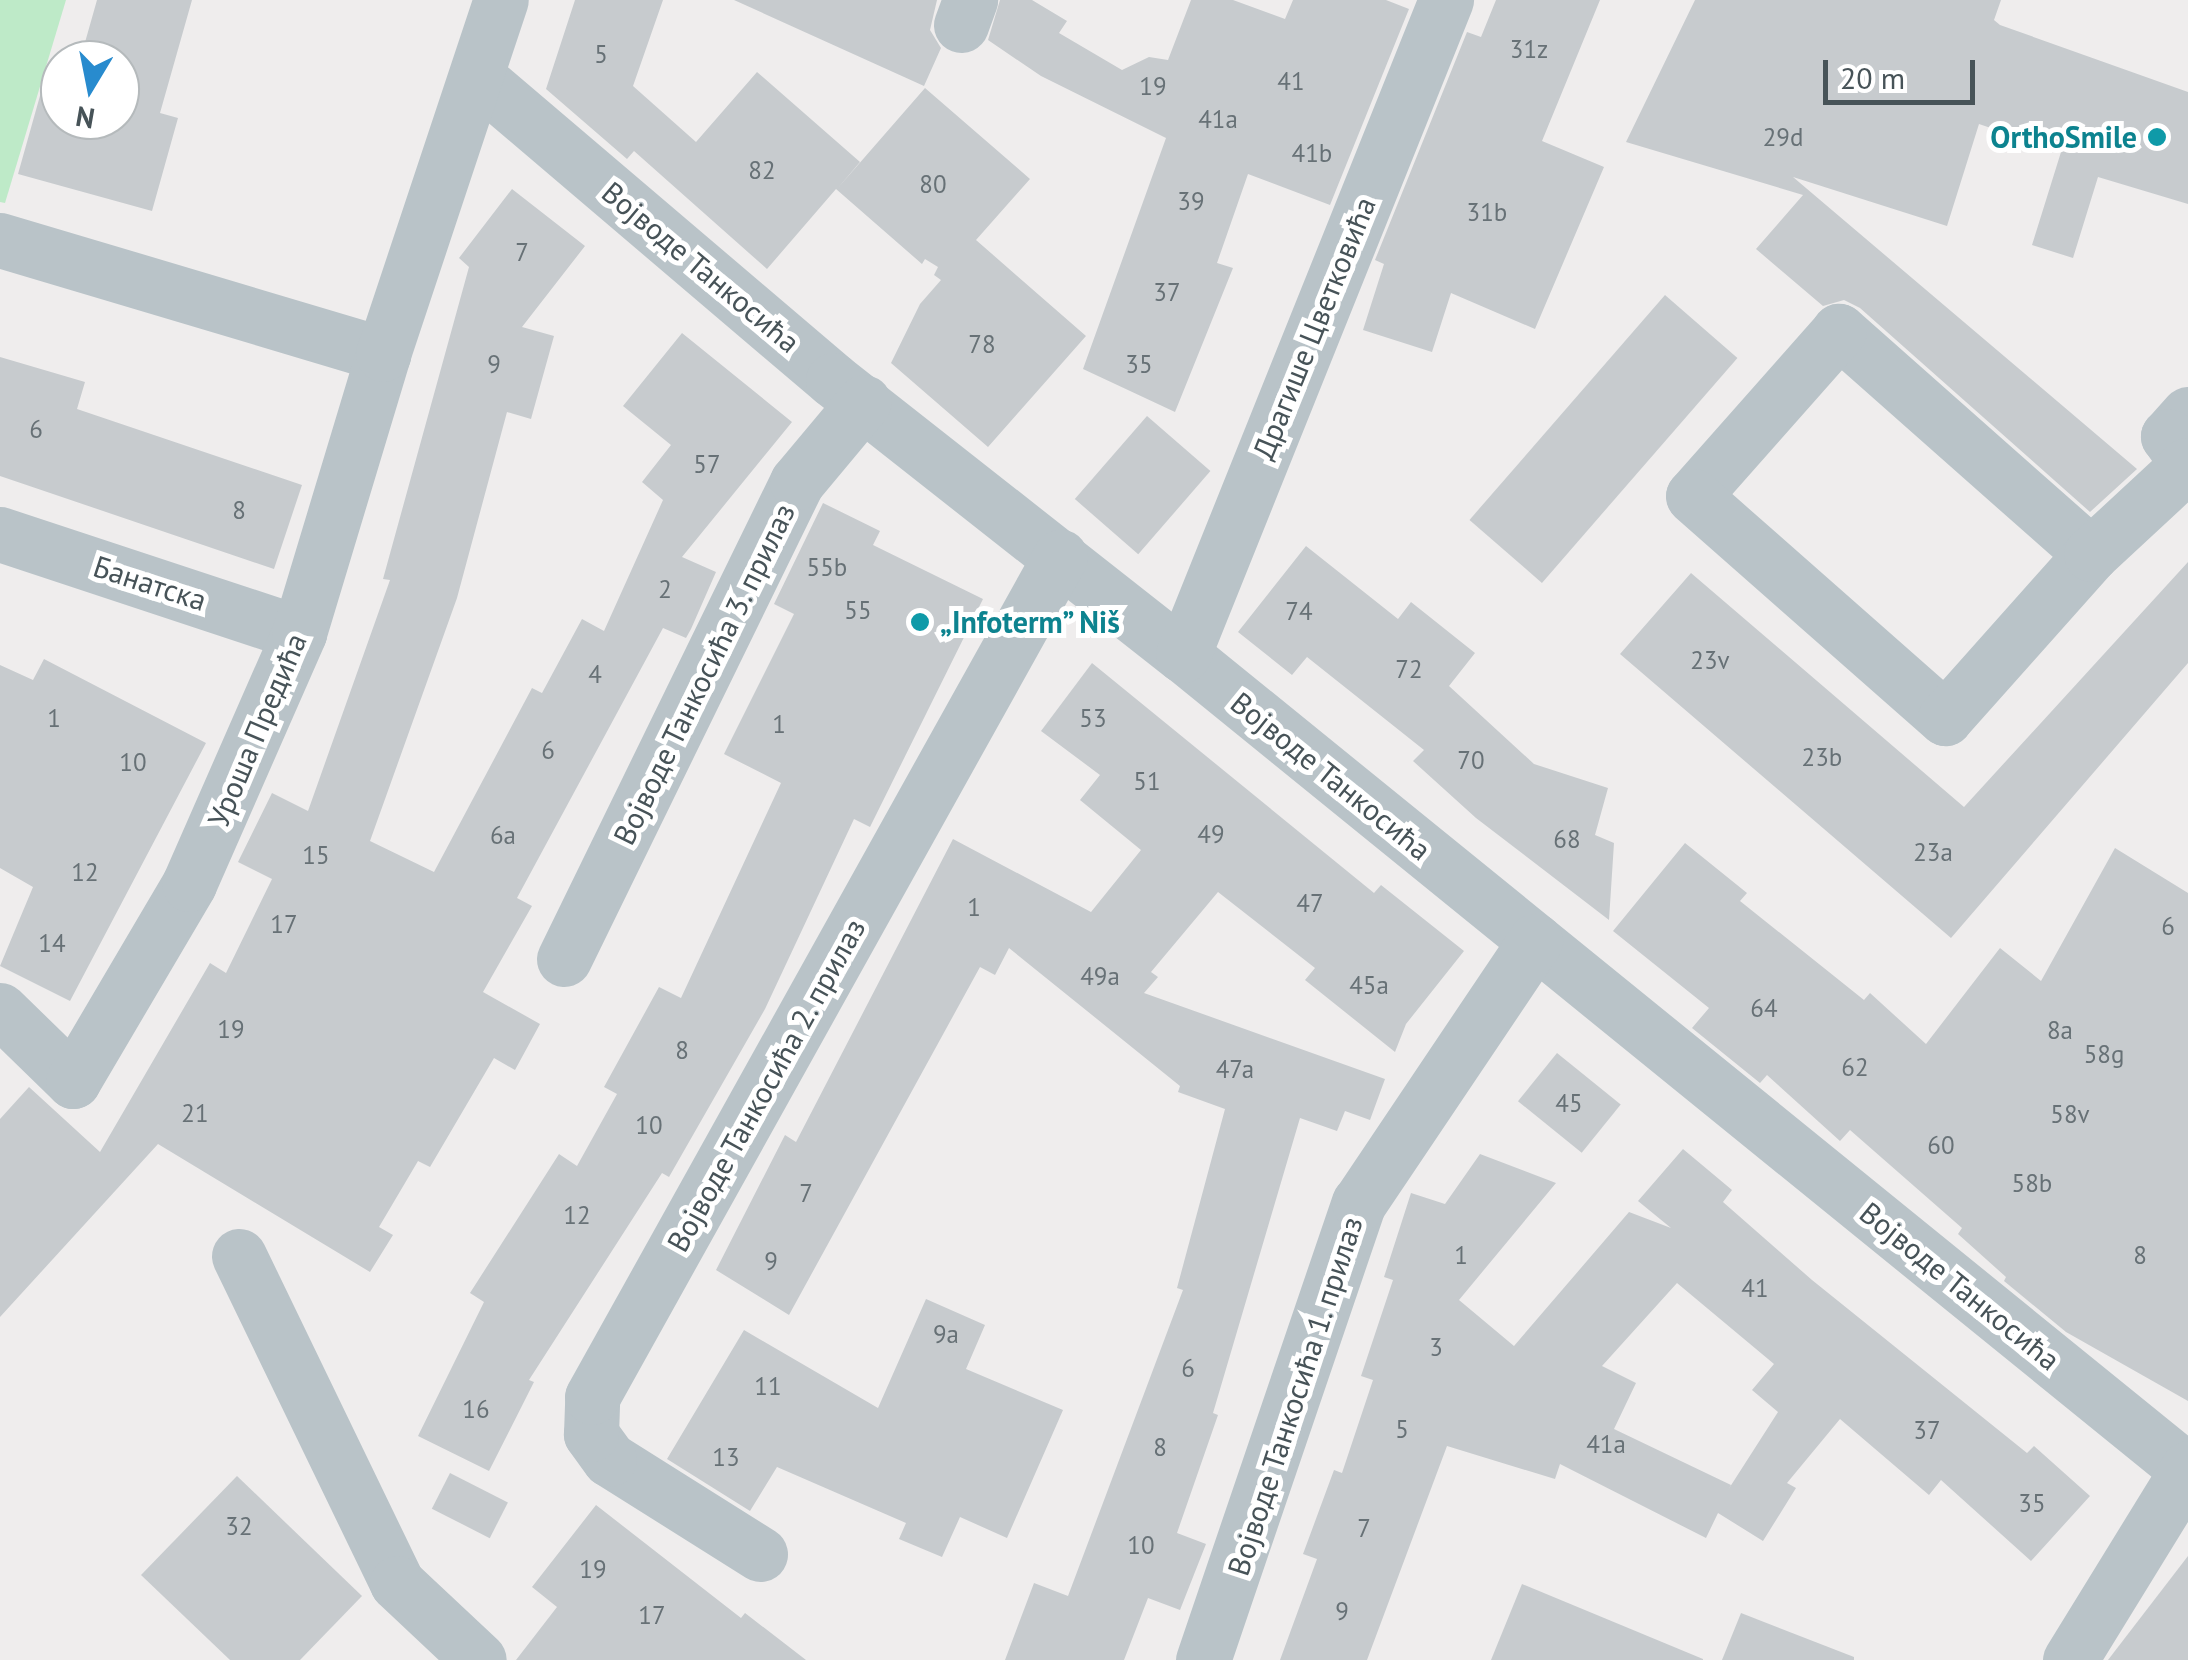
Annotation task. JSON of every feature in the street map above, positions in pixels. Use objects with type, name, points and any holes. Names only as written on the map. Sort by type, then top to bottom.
[{"type":"street","name":"Уроша Предића","points":[[0,1010],[73,1081],[189,884],[300,633],[382,354],[501,0]]},
{"type":"street","name":"Драгише Цветковића","points":[[1183,655],[1446,0]]},
{"type":"street","name":"Војводе Танкосића","points":[[477,77],[864,402],[1183,655],[2188,1470]]},
{"type":"street","points":[[0,240],[382,354]]},
{"type":"street","points":[[2090,554],[1840,331],[1693,496],[1945,718],[2090,554],[2183,445]]},
{"type":"street","name":"Војводе Танкосића 3. прилаз","points":[[564,960],[798,482],[864,402]]},
{"type":"street","name":"Банатска","points":[[0,534],[300,633]]},
{"type":"street","name":"Војводе Танкосића 2. прилаз","points":[[760,1554],[610,1459],[591,1434],[592,1396],[1060,557]]},
{"type":"street","name":"Војводе Танкосића 1. прилаз","points":[[1204,1660],[1359,1203],[1535,941]]},
{"type":"street","points":[[239,1256],[397,1583],[479,1660]]},
{"type":"street","points":[[2070,1660],[2188,1470]]},
{"type":"green space","points":[[0,0],[66,0],[54,40],[40,40],[40,87],[5,203],[0,202]]},
{"type":"building","points":[[97,0],[192,0],[160,113],[178,118],[152,211],[18,174],[40,96],[40,140],[140,140],[140,40],[86,40]]},
{"type":"building","points":[[575,0],[663,0],[633,86],[696,142],[757,72],[860,162],[837,189],[925,88],[1030,179],[976,240],[1086,336],[988,447],[891,363],[920,304],[941,280],[934,275],[938,267],[925,259],[922,264],[836,189],[767,269],[634,151],[627,159],[546,89]]},
{"type":"building","points":[[734,0],[937,0],[930,30],[941,48],[924,86]]},
{"type":"building","points":[[1000,0],[1032,0],[1067,21],[1059,33],[1122,70],[1149,57],[1168,60],[1191,0],[1233,0],[1285,19],[1293,0],[1386,0],[1409,9],[1330,205],[1248,174],[1217,263],[1233,268],[1175,412],[1083,369],[1166,138],[1041,76],[988,40]]},
{"type":"building","points":[[1496,0],[1600,0],[1542,141],[1604,167],[1535,329],[1451,293],[1432,352],[1363,330],[1384,264],[1375,260],[1467,32],[1481,37]]},
{"type":"building","points":[[1695,0],[2001,0],[1994,20],[2000,25],[2188,92],[2188,204],[2098,177],[2073,258],[2032,245],[2061,152],[1979,124],[1947,226],[1793,177],[2137,469],[2090,512],[1860,308],[1844,300],[1823,306],[1756,249],[1803,195],[1626,142]]},
{"type":"building","points":[[512,189],[585,246],[522,327],[554,336],[531,419],[507,412],[457,598],[370,841],[434,872],[532,688],[542,693],[582,619],[604,631],[663,500],[642,482],[671,445],[623,406],[682,333],[792,422],[682,557],[716,572],[691,629],[686,638],[663,628],[517,898],[532,906],[483,992],[540,1024],[515,1070],[494,1058],[430,1167],[418,1161],[379,1227],[393,1235],[370,1272],[158,1144],[0,1317],[0,1119],[29,1087],[100,1152],[210,963],[226,973],[272,879],[238,862],[272,793],[308,811],[390,580],[383,579],[469,267],[459,258]]},
{"type":"building","points":[[1665,295],[1737,358],[1542,583],[1469,520]]},
{"type":"building","points":[[0,357],[85,382],[77,409],[302,485],[274,569],[0,476]]},
{"type":"building","points":[[1147,416],[1210,471],[1138,554],[1075,499]]},
{"type":"building","points":[[823,503],[880,531],[873,545],[983,599],[870,827],[854,819],[765,1009],[669,1177],[662,1173],[529,1380],[534,1382],[489,1471],[418,1436],[484,1302],[470,1293],[559,1154],[577,1166],[617,1094],[604,1087],[659,987],[681,998],[781,783],[724,754],[794,614],[774,604]]},
{"type":"building","points":[[1306,546],[1398,619],[1411,602],[1475,653],[1449,686],[1534,764],[1608,788],[1595,835],[1614,843],[1609,920],[1476,818],[1413,761],[1424,750],[1307,657],[1292,675],[1238,632]]},
{"type":"building","points":[[2188,562],[2188,663],[1951,938],[1620,654],[1691,573],[1964,807]]},
{"type":"building","points":[[44,659],[206,743],[70,1001],[0,966],[33,887],[0,868],[0,665],[33,680]]},
{"type":"building","points":[[1092,663],[1374,893],[1381,885],[1464,951],[1406,1024],[1395,1052],[1305,980],[1315,968],[1218,892],[1151,972],[1158,977],[1144,993],[1385,1079],[1370,1120],[1345,1111],[1337,1131],[1300,1118],[1213,1413],[1218,1415],[1177,1533],[1206,1544],[1180,1610],[1148,1598],[1124,1660],[1005,1660],[1034,1583],[1068,1596],[1183,1290],[1177,1288],[1225,1109],[1178,1092],[1180,1086],[1009,948],[995,975],[980,967],[789,1315],[716,1270],[785,1135],[796,1142],[953,839],[1091,912],[1141,850],[1080,800],[1100,775],[1041,731]]},
{"type":"building","points":[[1685,843],[1747,893],[1740,901],[1864,1000],[1870,993],[1926,1044],[2000,948],[2041,981],[2115,848],[2188,893],[2188,1401],[2066,1332],[2004,1281],[2006,1277],[1958,1234],[1962,1228],[1850,1130],[1840,1141],[1767,1075],[1760,1083],[1692,1028],[1709,1008],[1613,931]]},
{"type":"building","points":[[1557,1053],[1621,1105],[1582,1153],[1518,1101]]},
{"type":"building","points":[[1683,1149],[1732,1190],[1723,1202],[1812,1280],[2027,1453],[2034,1446],[2090,1496],[2031,1561],[1941,1480],[1929,1495],[1840,1419],[1787,1483],[1796,1488],[1763,1541],[1718,1513],[1706,1538],[1560,1464],[1555,1479],[1447,1446],[1367,1660],[1280,1660],[1317,1559],[1303,1554],[1334,1470],[1342,1473],[1373,1380],[1361,1376],[1393,1280],[1384,1277],[1411,1193],[1445,1204],[1480,1154],[1556,1183],[1459,1300],[1514,1346],[1629,1212],[1671,1228],[1638,1201]],"holes":[[[1677,1283],[1774,1364],[1752,1390],[1778,1412],[1728,1490],[1731,1485],[1614,1429],[1636,1383],[1602,1366]]]},
{"type":"building","points":[[926,1299],[985,1325],[966,1369],[1063,1410],[1007,1538],[960,1517],[942,1557],[899,1539],[906,1523],[777,1467],[750,1511],[667,1459],[744,1330],[878,1408]]},
{"type":"building","points":[[450,1473],[508,1503],[490,1538],[432,1509]]},
{"type":"building","points":[[237,1476],[362,1596],[300,1660],[230,1660],[141,1575]]},
{"type":"building","points":[[596,1505],[741,1618],[745,1613],[806,1660],[516,1660],[557,1607],[532,1587]]},
{"type":"building","points":[[2188,1556],[2188,1660],[2108,1660]]},
{"type":"building","points":[[1522,1584],[1703,1659],[1703,1660],[1491,1660]]},
{"type":"building","points":[[1741,1613],[1854,1657],[1854,1660],[1722,1660]]},
{"type":"place","name":"OrthoSmile","points":[[2157,137]]},
{"type":"place","name":"„Infoterm” Niš","points":[[920,622]]}]
